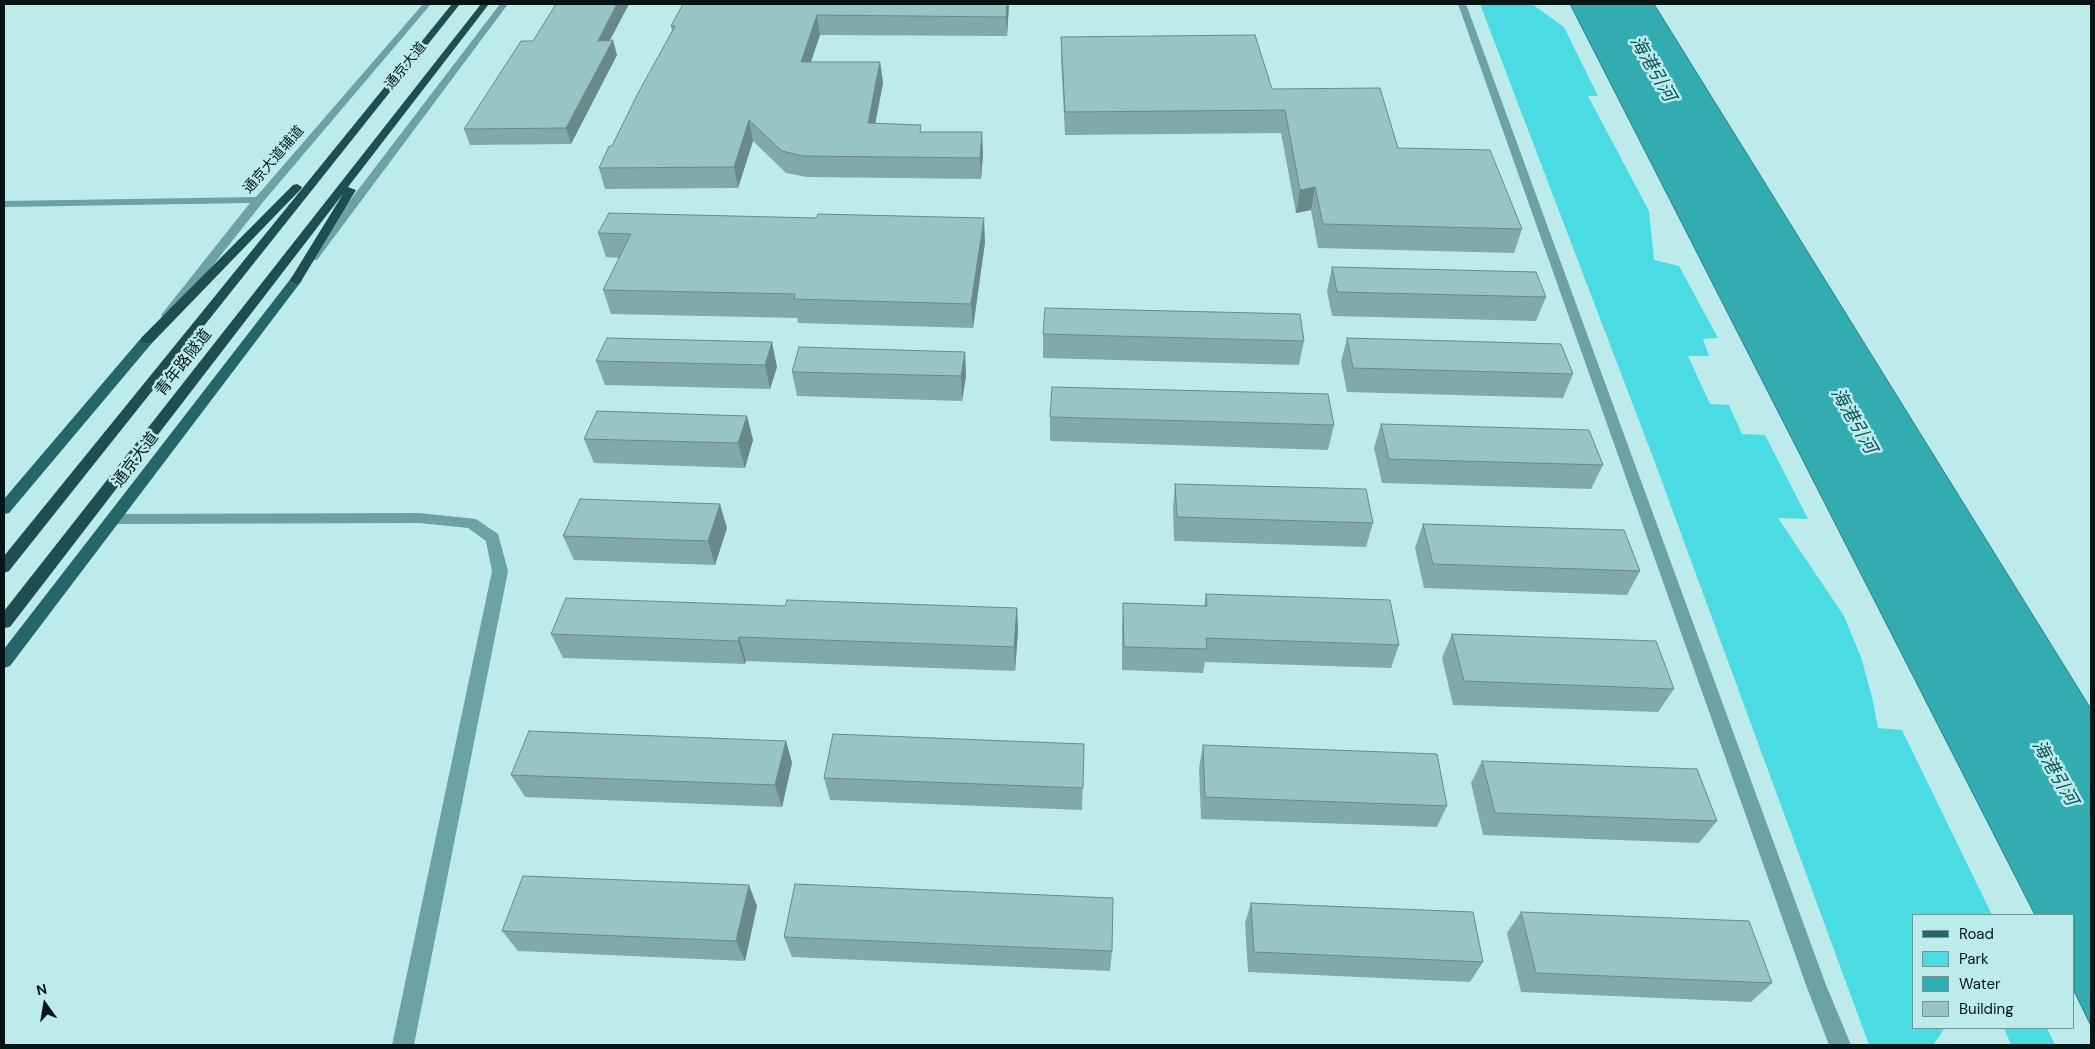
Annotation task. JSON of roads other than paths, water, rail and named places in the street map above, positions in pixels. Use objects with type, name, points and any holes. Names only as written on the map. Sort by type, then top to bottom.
[{"type":"highway","name":"通京大道","points":[[356,128],[456,4]]},
{"type":"highway","name":"通京大道","points":[[392,125],[485,4]]},
{"type":"highway","points":[[296,280],[392,125]]},
{"type":"highway","name":"青年路隧道","points":[[4,622],[392,125]]},
{"type":"highway","points":[[147,340],[356,128]]},
{"type":"highway","name":"青年路隧道","points":[[4,567],[356,128]]},
{"type":"main road","name":"通京大道","points":[[4,661],[296,280]]},
{"type":"main road","points":[[4,510],[147,340]]},
{"type":"street","name":"通京大道辅道","points":[[147,340],[259,200],[427,4]]},
{"type":"street","points":[[296,280],[504,4]]},
{"type":"street","points":[[1462,4],[1812,976],[1840,1045]]},
{"type":"street","points":[[4,204],[259,200]]},
{"type":"street","points":[[112,519],[419,518],[471,524],[493,538],[500,571],[403,1045]]},
{"type":"water","name":"海港引河","points":[[1570,4],[1654,4],[2091,709],[2091,1026],[2075,993],[2075,914],[2034,914]]}]
